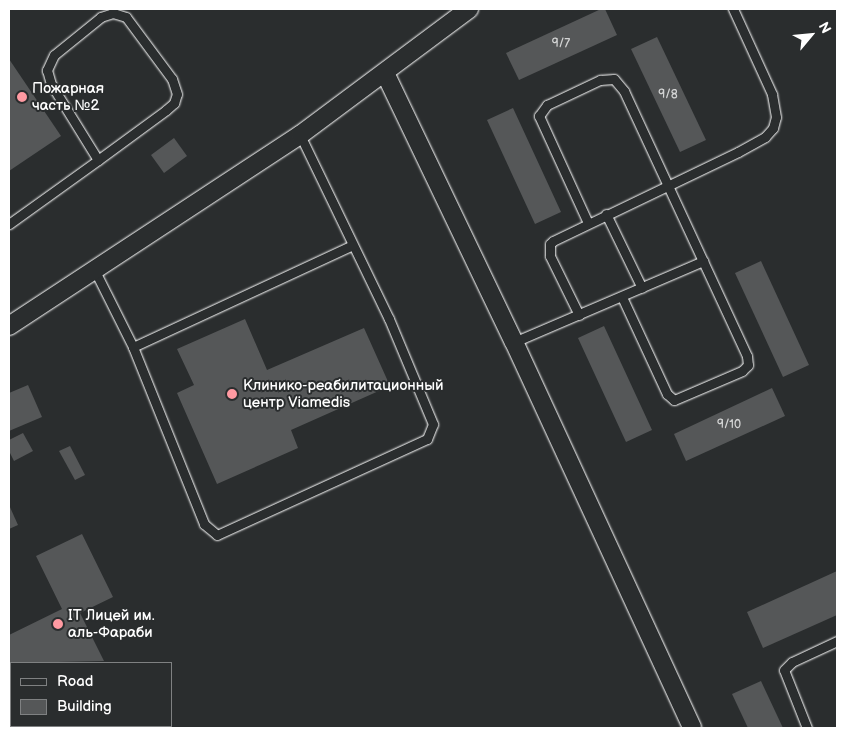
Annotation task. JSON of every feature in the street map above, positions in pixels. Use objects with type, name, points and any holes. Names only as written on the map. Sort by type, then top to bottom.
[{"type":"street","points":[[9,326],[300,135],[470,9]]},
{"type":"street","points":[[385,73],[514,342],[692,728]]},
{"type":"lane","points":[[579,315],[550,256],[550,244],[606,214],[758,141],[773,128],[776,117],[772,94],[733,9]]},
{"type":"lane","points":[[9,224],[98,160],[166,110],[177,94],[172,79],[126,17],[113,13],[101,17],[54,55],[47,70],[50,84],[98,160]]},
{"type":"lane","points":[[588,223],[539,116],[546,105],[600,80],[614,79],[624,91],[668,184],[747,356],[748,365],[742,371],[681,400],[674,400],[667,394],[622,297]]},
{"type":"lane","points":[[95,271],[133,347],[204,524],[217,535],[427,439],[433,424],[389,319],[300,135]]},
{"type":"lane","points":[[606,214],[642,288]]},
{"type":"lane","points":[[133,347],[353,245]]},
{"type":"lane","points":[[514,342],[703,261]]},
{"type":"lane","points":[[807,728],[784,670],[792,662],[837,641]]},
{"type":"building","points":[[601,9],[605,9],[617,35],[519,80],[506,53]]},
{"type":"building","points":[[657,37],[706,140],[680,152],[631,49]]},
{"type":"building","name":"Пожарная часть №2","points":[[9,59],[61,136],[9,171]]},
{"type":"building","points":[[513,108],[561,212],[535,224],[487,120]]},
{"type":"building","points":[[174,138],[187,156],[164,173],[151,155]]},
{"type":"building","points":[[761,261],[809,365],[783,377],[735,273]]},
{"type":"building","points":[[245,319],[267,370],[364,328],[390,386],[291,430],[298,448],[217,484],[177,393],[194,385],[177,349]]},
{"type":"building","points":[[604,326],[652,430],[626,442],[578,338]]},
{"type":"building","points":[[28,385],[42,417],[9,431],[9,393]]},
{"type":"building","points":[[772,388],[785,416],[686,461],[674,434]]},
{"type":"building","points":[[23,433],[33,451],[14,461],[9,451],[9,440]]},
{"type":"building","points":[[70,446],[85,475],[75,480],[59,451]]},
{"type":"building","points":[[9,505],[18,525],[9,529]]},
{"type":"building","name":"IT Лицей им. аль-Фараби","points":[[82,534],[113,597],[80,613],[104,661],[10,662],[9,708],[9,635],[62,609],[36,556]]},
{"type":"building","points":[[837,571],[837,615],[763,648],[747,612]]},
{"type":"building","points":[[761,681],[783,728],[748,728],[732,694]]},
{"type":"place","name":"Пожарная часть №2","points":[[22,97]]},
{"type":"place","name":"Клинико-реабилитационный центр Viamedis","points":[[232,394]]},
{"type":"place","name":"IT Лицей им. аль-Фараби","points":[[58,624]]}]
